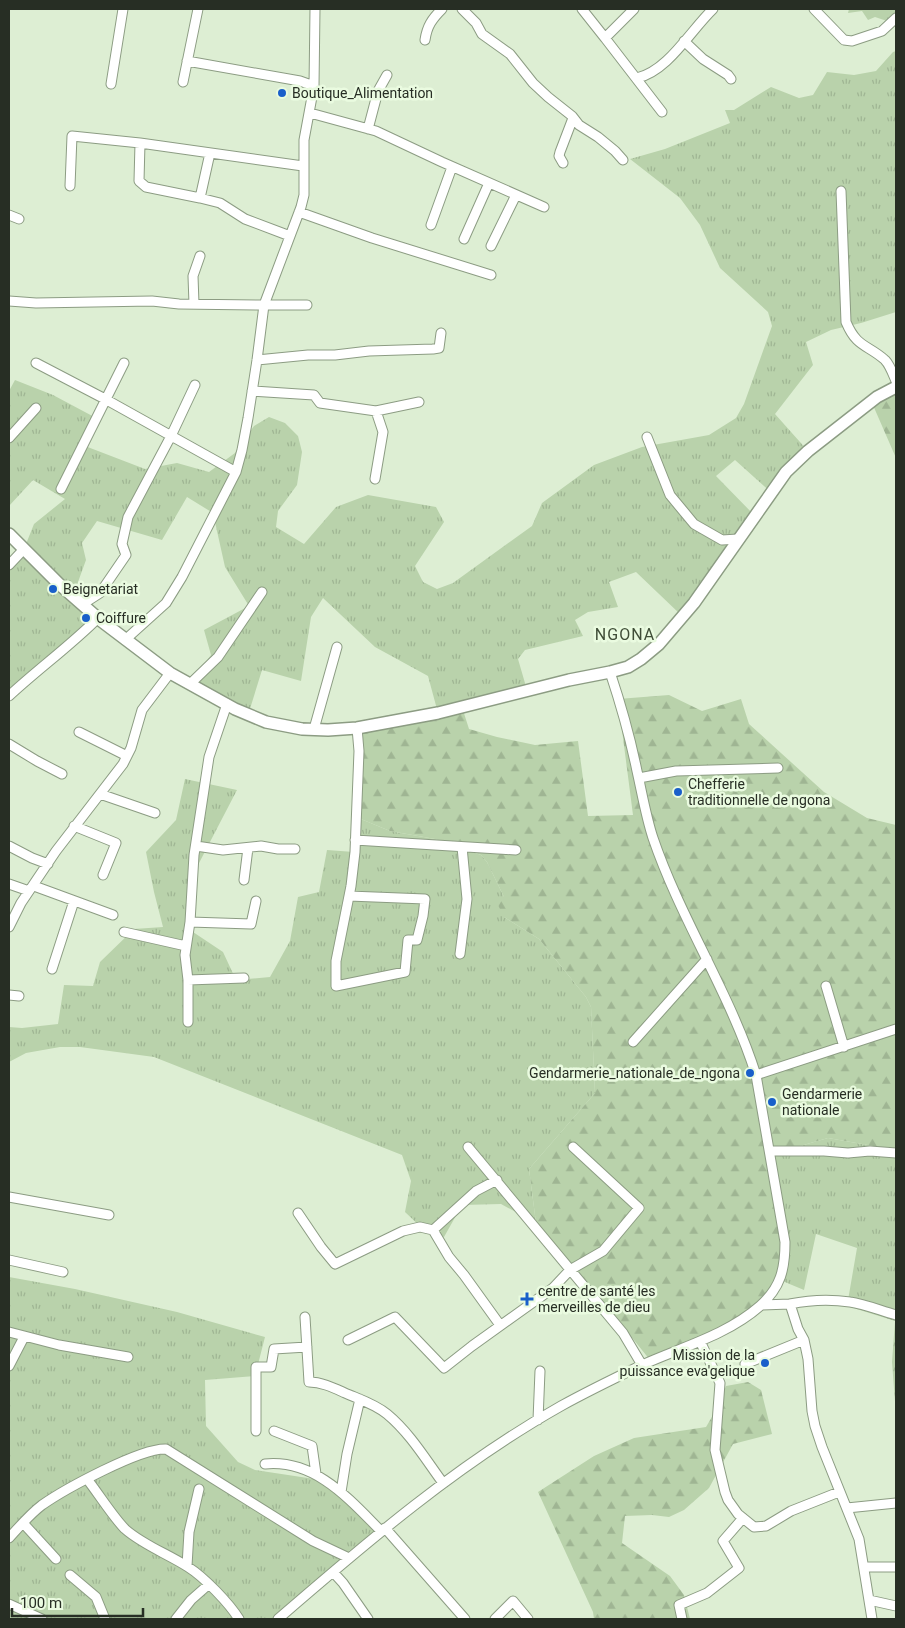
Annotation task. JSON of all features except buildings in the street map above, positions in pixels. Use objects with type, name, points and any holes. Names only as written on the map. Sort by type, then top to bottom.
[{"type":"street","points":[[111,84],[122,9]]},
{"type":"street","points":[[183,82],[198,9]]},
{"type":"street","points":[[125,640],[166,603],[182,577],[236,472],[242,450],[258,360],[264,305],[304,195],[304,140],[314,86],[315,9]]},
{"type":"street","points":[[425,40],[432,18],[442,9]]},
{"type":"street","points":[[462,9],[476,23],[482,34],[510,54],[533,83],[579,125],[616,151],[623,160]]},
{"type":"street","points":[[582,9],[662,112]]},
{"type":"street","points":[[605,38],[634,9]]},
{"type":"street","points":[[637,78],[648,75],[662,65],[713,9]]},
{"type":"street","points":[[814,9],[844,40],[852,41],[882,30],[896,18]]},
{"type":"street","points":[[684,41],[703,59],[728,75],[731,79]]},
{"type":"street","points":[[187,61],[300,81],[314,86]]},
{"type":"street","points":[[368,129],[378,91],[387,75]]},
{"type":"street","points":[[310,113],[376,131],[544,207]]},
{"type":"street","points":[[563,163],[559,156],[573,118]]},
{"type":"street","points":[[70,186],[72,136],[140,143],[303,166]]},
{"type":"street","points":[[140,143],[139,181],[142,184],[165,192],[220,203],[245,219],[290,236]]},
{"type":"street","points":[[200,198],[210,153]]},
{"type":"street","points":[[431,225],[452,166]]},
{"type":"street","points":[[464,239],[489,182]]},
{"type":"street","points":[[841,191],[846,322],[858,343],[886,361],[896,381]]},
{"type":"street","points":[[491,246],[516,195]]},
{"type":"street","points":[[299,212],[372,238],[492,275]]},
{"type":"street","points":[[9,215],[19,219]]},
{"type":"street","points":[[194,304],[193,276],[200,256]]},
{"type":"street","points":[[9,301],[36,303],[152,300],[179,304],[307,304]]},
{"type":"street","points":[[258,360],[308,355],[335,356],[370,351],[433,349],[439,348],[441,333]]},
{"type":"street","points":[[36,363],[236,472]]},
{"type":"street","points":[[61,489],[124,363]]},
{"type":"street","points":[[83,604],[100,594],[126,555],[122,544],[128,517],[171,436],[195,385]]},
{"type":"street","points":[[9,534],[59,584],[98,618],[170,673],[248,716],[266,722],[302,729],[357,728],[438,713],[568,680],[610,672],[628,667],[641,659],[659,644],[694,602],[786,472],[808,451],[877,397],[896,387]]},
{"type":"street","points":[[252,391],[314,395],[320,403],[376,411],[419,402]]},
{"type":"street","points":[[9,438],[36,408]]},
{"type":"street","points":[[375,479],[383,432],[376,411]]},
{"type":"street","points":[[647,437],[670,495],[694,524],[722,540],[738,539]]},
{"type":"street","points":[[9,565],[24,549]]},
{"type":"street","points":[[190,684],[218,658],[262,592]]},
{"type":"street","points":[[9,696],[31,675],[79,637],[98,618]]},
{"type":"street","points":[[314,729],[337,647]]},
{"type":"street","points":[[278,1619],[383,1530],[443,1483],[505,1440],[561,1406],[642,1365],[700,1341],[744,1319],[771,1294],[781,1276],[785,1258],[785,1242],[756,1076],[749,1052],[736,1022],[677,896],[652,836],[629,732],[610,672]]},
{"type":"street","points":[[9,927],[21,903],[74,826],[123,764],[142,710],[170,673]]},
{"type":"street","points":[[188,1022],[188,980],[185,955],[190,922],[194,855],[209,756],[227,704]]},
{"type":"street","points":[[349,896],[425,899],[417,940],[408,940],[405,972],[336,986],[336,961],[349,896],[355,840],[359,751],[357,728]]},
{"type":"street","points":[[79,732],[127,756]]},
{"type":"street","points":[[9,744],[62,774]]},
{"type":"street","points":[[639,778],[676,771],[778,768]]},
{"type":"street","points":[[100,794],[155,813]]},
{"type":"street","points":[[74,826],[116,843],[103,875]]},
{"type":"street","points":[[355,840],[516,850]]},
{"type":"street","points":[[9,846],[48,864]]},
{"type":"street","points":[[196,846],[223,850],[261,846],[295,849]]},
{"type":"street","points":[[460,954],[467,899],[462,847]]},
{"type":"street","points":[[244,880],[248,848]]},
{"type":"street","points":[[9,884],[31,888],[113,915]]},
{"type":"street","points":[[52,970],[74,901]]},
{"type":"street","points":[[190,922],[251,924],[256,901]]},
{"type":"street","points":[[124,932],[186,946]]},
{"type":"street","points":[[633,1042],[707,959]]},
{"type":"street","points":[[188,980],[244,978]]},
{"type":"street","points":[[826,986],[844,1047]]},
{"type":"street","points":[[9,995],[19,996]]},
{"type":"street","points":[[756,1076],[896,1029]]},
{"type":"street","points":[[468,1147],[597,1300],[623,1333],[642,1365]]},
{"type":"street","points":[[348,1340],[395,1317],[444,1368],[546,1294],[570,1270],[603,1251],[639,1208],[573,1147]]},
{"type":"street","points":[[770,1151],[848,1153],[870,1151],[896,1153]]},
{"type":"street","points":[[433,1230],[476,1191],[497,1180]]},
{"type":"street","points":[[9,1197],[109,1215]]},
{"type":"street","points":[[298,1213],[335,1264],[403,1231],[420,1227],[433,1230],[449,1257],[500,1326]]},
{"type":"street","points":[[9,1260],[63,1272]]},
{"type":"street","points":[[761,1305],[797,1302],[852,1302],[896,1315]]},
{"type":"street","points":[[790,1304],[798,1329],[804,1340],[808,1359],[815,1426],[839,1492],[859,1539],[872,1619]]},
{"type":"street","points":[[304,1317],[308,1347],[309,1382],[317,1382],[360,1399],[386,1413],[415,1444],[443,1483]]},
{"type":"street","points":[[9,1332],[59,1346],[128,1357]]},
{"type":"street","points":[[9,1366],[24,1337]]},
{"type":"street","points":[[745,1364],[804,1340]]},
{"type":"street","points":[[700,1341],[720,1379],[715,1450],[728,1500],[738,1514],[754,1527],[766,1526],[791,1511],[839,1492]]},
{"type":"street","points":[[256,1431],[256,1367],[271,1367],[274,1349],[308,1347]]},
{"type":"street","points":[[538,1420],[540,1371]]},
{"type":"street","points":[[341,1492],[347,1454],[360,1399]]},
{"type":"street","points":[[274,1431],[312,1446],[316,1474]]},
{"type":"street","points":[[9,1538],[41,1506],[87,1479],[150,1451],[166,1449],[313,1541],[349,1558]]},
{"type":"street","points":[[265,1464],[277,1463],[293,1466],[316,1474],[341,1492],[383,1530],[465,1619]]},
{"type":"street","points":[[87,1479],[124,1528],[137,1538],[187,1566],[199,1575],[232,1609],[239,1619]]},
{"type":"street","points":[[187,1566],[189,1532],[199,1489]]},
{"type":"street","points":[[846,1508],[896,1503]]},
{"type":"street","points":[[682,1619],[679,1605],[707,1593],[739,1568],[723,1541],[743,1518]]},
{"type":"street","points":[[23,1523],[56,1558]]},
{"type":"street","points":[[864,1567],[896,1567]]},
{"type":"street","points":[[333,1572],[368,1619]]},
{"type":"street","points":[[70,1575],[96,1597],[104,1619]]},
{"type":"street","points":[[176,1619],[191,1600],[208,1585]]},
{"type":"street","points":[[869,1600],[896,1606]]},
{"type":"street","points":[[495,1619],[513,1601],[528,1619]]},
{"type":"street","points":[[9,1604],[42,1619]]},
{"type":"green space","points":[[849,9],[896,9],[896,24],[875,17],[868,20],[862,11],[848,13]]},
{"type":"green space","points":[[896,51],[896,312],[831,330],[806,342],[813,365],[775,414],[808,451],[773,494],[735,460],[716,476],[756,517],[681,615],[636,572],[609,582],[618,607],[588,612],[575,620],[583,636],[525,650],[518,659],[527,690],[438,713],[428,676],[375,647],[323,598],[311,617],[301,681],[262,670],[249,712],[190,684],[211,655],[204,630],[249,606],[225,567],[213,513],[187,497],[162,540],[97,521],[82,543],[86,560],[78,582],[85,605],[100,620],[25,675],[9,695],[9,562],[24,549],[34,524],[65,499],[33,480],[9,506],[9,391],[15,380],[53,395],[98,419],[85,446],[145,469],[177,463],[209,472],[235,453],[254,426],[269,417],[285,423],[298,436],[302,452],[297,485],[278,511],[276,527],[304,544],[336,507],[368,495],[436,507],[444,522],[415,566],[423,582],[437,589],[453,583],[532,526],[542,503],[594,465],[642,447],[709,435],[736,418],[744,404],[772,326],[768,312],[720,268],[700,225],[680,198],[630,159],[665,149],[730,123],[725,110],[734,110],[771,87],[799,98],[813,95],[827,72],[854,75],[876,71]]},
{"type":"green space","points":[[896,384],[896,458],[869,396]]},
{"type":"green space","points":[[669,695],[702,711],[741,699],[749,724],[824,792],[867,818],[896,825],[896,1150],[828,1138],[772,1154],[783,1269],[756,1313],[650,1360],[536,1223],[529,1169],[595,1093],[591,1007],[586,997],[539,939],[504,917],[498,905],[504,897],[487,862],[481,855],[435,839],[390,831],[356,817],[357,728],[462,707],[469,729],[535,745],[578,741],[588,816],[633,815],[618,699]]},
{"type":"green space","points":[[185,779],[237,790],[198,865],[194,895],[193,932],[223,952],[236,980],[270,977],[290,941],[298,897],[319,892],[327,850],[354,852],[356,817],[390,831],[435,839],[481,855],[487,862],[504,897],[504,917],[539,939],[586,997],[591,1007],[595,1093],[529,1169],[536,1223],[501,1204],[462,1205],[444,1237],[425,1231],[405,1212],[411,1181],[402,1155],[154,1057],[80,1047],[60,1047],[26,1053],[9,1062],[9,1027],[22,1028],[58,1024],[64,985],[93,986],[100,962],[134,929],[163,927],[146,852],[176,820]]},
{"type":"green space","points":[[828,1138],[896,1150],[896,1415],[892,1362],[895,1321],[847,1306],[857,1248],[816,1234],[804,1290],[780,1280],[772,1154]]},
{"type":"green space","points":[[9,1277],[75,1289],[177,1312],[265,1337],[255,1376],[205,1380],[206,1426],[238,1462],[255,1470],[321,1480],[383,1528],[343,1555],[340,1562],[274,1619],[9,1619]]},
{"type":"green space","points":[[748,1382],[761,1390],[772,1434],[733,1444],[709,1488],[684,1510],[669,1517],[652,1515],[625,1516],[622,1543],[670,1576],[684,1595],[690,1619],[594,1619],[593,1612],[538,1492],[594,1456],[634,1438],[706,1427],[716,1410],[726,1386]]},
{"type":"place","name":"Boutique_Alimentation","points":[[282,93]]},
{"type":"place","name":"Beignetariat","points":[[53,589]]},
{"type":"place","name":"Coiffure","points":[[86,618]]},
{"type":"place","name":"Chefferie traditionnelle de ngona","points":[[678,792]]},
{"type":"place","name":"Gendarmerie_nationale_de_ngona","points":[[750,1073]]},
{"type":"place","name":"Gendarmerie nationale","points":[[772,1102]]},
{"type":"place","name":"centre de santé les merveilles de dieu","points":[[527,1299]]},
{"type":"place","name":"Mission de la puissance eva'gelique","points":[[765,1363]]},
{"type":"district","name":"NGONA","points":[[625,634]]}]
